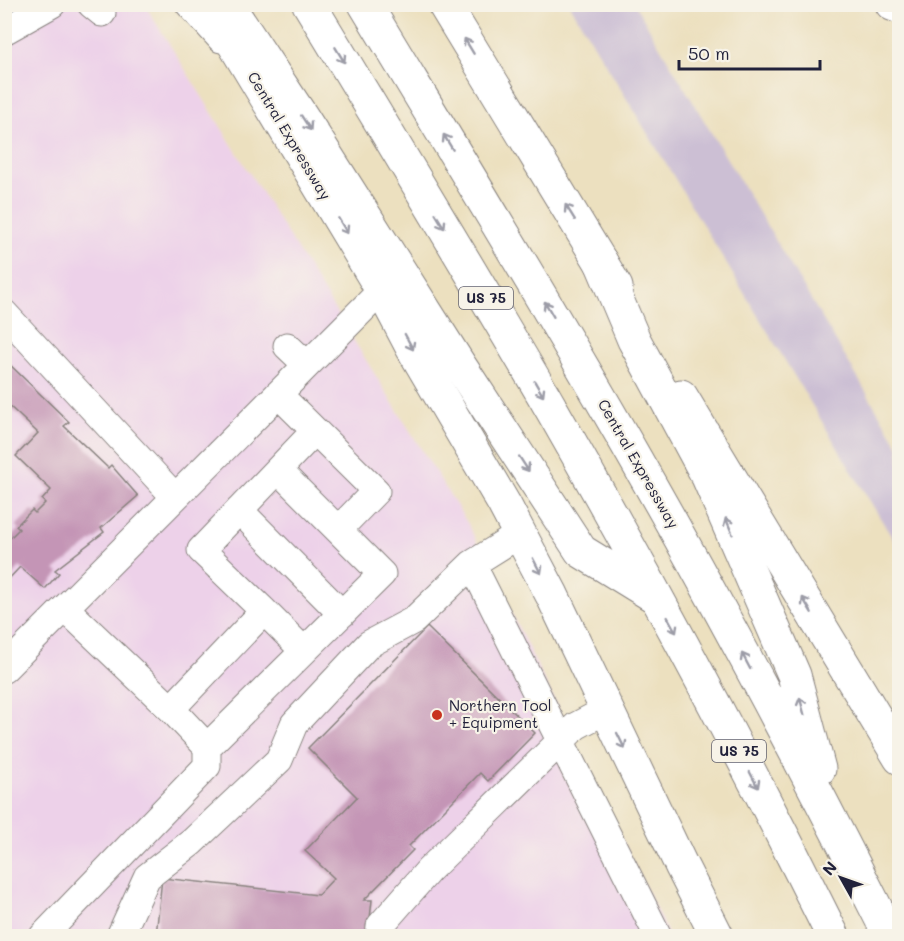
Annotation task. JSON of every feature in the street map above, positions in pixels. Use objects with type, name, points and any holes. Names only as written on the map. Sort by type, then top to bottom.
[{"type":"main road","name":"Central Expressway","points":[[210,4],[382,290],[413,349],[504,504],[552,595],[717,936]]},
{"type":"main road","points":[[227,4],[581,551],[656,597]]},
{"type":"main road","name":"US 75","points":[[309,4],[501,323],[656,597],[766,802],[833,936]]},
{"type":"main road","name":"Central Expressway","points":[[365,4],[543,299],[662,505],[834,823],[890,936]]},
{"type":"main road","points":[[444,4],[900,758]]},
{"type":"main road","points":[[892,4],[900,7]]},
{"type":"main road","points":[[601,262],[634,340],[708,477],[794,675],[834,823]]},
{"type":"lane","points":[[4,31],[52,4]]},
{"type":"lane","points":[[189,4],[246,66]]},
{"type":"lane","points":[[4,669],[382,290]]},
{"type":"lane","points":[[4,313],[176,497]]},
{"type":"lane","points":[[287,346],[307,365]]},
{"type":"lane","points":[[278,394],[376,492],[338,530]]},
{"type":"lane","points":[[304,651],[201,550],[315,431]]},
{"type":"lane","points":[[207,747],[382,574],[278,470]]},
{"type":"lane","points":[[239,510],[342,614]]},
{"type":"lane","points":[[120,936],[147,877],[192,843],[279,760],[294,724],[369,644],[414,620],[472,564],[520,534]]},
{"type":"lane","points":[[472,564],[658,936]]},
{"type":"lane","points":[[43,936],[207,766],[207,747],[171,709],[65,608]]},
{"type":"lane","points":[[171,709],[264,611]]},
{"type":"lane","points":[[379,936],[380,926],[429,870],[576,726],[606,710]]},
{"type":"shaded area","points":[[5,5],[145,5],[468,524],[669,936],[5,936]]},
{"type":"shaded area","points":[[570,5],[635,5],[899,447],[899,549]]},
{"type":"building","points":[[4,359],[69,422],[64,426],[108,468],[111,465],[138,496],[101,528],[104,532],[55,570],[59,573],[45,589],[20,567],[4,584],[4,544],[19,529],[16,526],[32,510],[35,513],[45,503],[42,500],[51,490],[16,456],[38,433],[4,401]]},
{"type":"building","points":[[427,627],[535,733],[488,781],[480,773],[409,846],[413,850],[364,900],[372,900],[368,936],[156,936],[162,878],[318,895],[334,878],[305,851],[357,797],[308,748]]},
{"type":"place","name":"Northern Tool + Equipment","points":[[437,715]]}]
